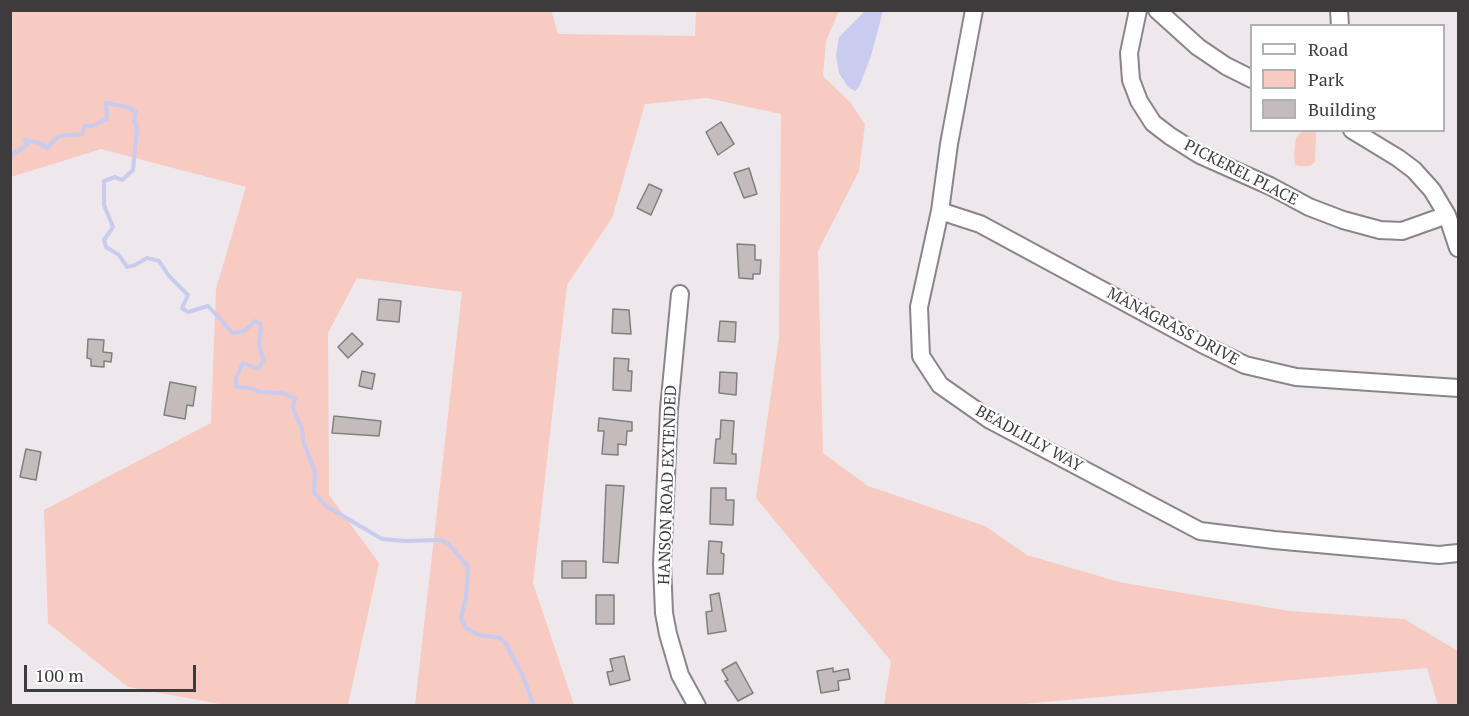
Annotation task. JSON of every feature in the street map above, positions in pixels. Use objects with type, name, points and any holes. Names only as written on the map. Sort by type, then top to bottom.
[{"type":"street","name":"BEADLILLY WAY","points":[[974,10],[949,144],[940,211],[919,307],[921,356],[940,385],[990,420],[1200,531],[1439,555],[1458,553]]},
{"type":"street","name":"PICKEREL PLACE","points":[[1138,10],[1129,53],[1131,80],[1139,100],[1153,123],[1170,136],[1200,155],[1270,186],[1309,207],[1380,231],[1402,231],[1447,215]]},
{"type":"street","points":[[1157,10],[1198,47],[1250,78]]},
{"type":"street","points":[[1356,132],[1414,170],[1432,190],[1447,215],[1458,248]]},
{"type":"street","name":"MANAGRASS DRIVE","points":[[940,211],[980,224],[1245,365],[1296,377],[1458,388]]},
{"type":"street","name":"HANSON ROAD EXTENDED","points":[[680,294],[669,409],[662,564],[664,613],[680,675],[697,705]]},
{"type":"green space","points":[[551,10],[558,34],[695,36],[696,11],[839,11],[826,41],[823,76],[850,102],[865,124],[859,171],[818,251],[823,453],[868,486],[985,526],[1027,555],[1119,582],[1289,611],[1404,619],[1458,651],[1458,705],[1438,705],[1427,668],[1011,705],[884,705],[891,661],[756,498],[779,338],[781,114],[707,98],[645,104],[612,218],[567,285],[533,583],[574,705],[415,705],[462,292],[357,278],[328,333],[329,495],[379,563],[348,705],[225,705],[128,687],[48,623],[44,510],[211,423],[216,289],[246,187],[101,149],[11,177],[11,11]]},
{"type":"green space","points":[[1301,132],[1316,133],[1315,162],[1310,166],[1295,164],[1296,138]]},
{"type":"water","points":[[865,11],[883,11],[871,56],[859,87],[855,91],[848,87],[839,73],[836,56],[839,37]]},
{"type":"building","points":[[721,122],[734,144],[718,155],[706,132]]},
{"type":"building","points":[[749,168],[757,194],[744,198],[734,173]]},
{"type":"building","points":[[649,184],[662,190],[651,215],[637,208]]},
{"type":"building","points":[[737,244],[755,245],[755,260],[761,260],[760,274],[753,274],[753,279],[739,278]]},
{"type":"building","points":[[379,299],[401,301],[399,322],[377,320]]},
{"type":"building","points":[[613,309],[629,310],[631,334],[612,333]]},
{"type":"building","points":[[720,321],[736,322],[735,342],[718,341]]},
{"type":"building","points":[[352,333],[363,344],[348,358],[338,347]]},
{"type":"building","points":[[88,339],[104,340],[103,352],[112,353],[111,362],[104,361],[104,367],[91,366],[91,359],[87,358]]},
{"type":"building","points":[[614,358],[629,359],[628,371],[632,371],[631,391],[613,390]]},
{"type":"building","points":[[362,371],[375,374],[372,389],[359,386]]},
{"type":"building","points":[[720,372],[737,373],[736,395],[719,393]]},
{"type":"building","points":[[170,382],[196,387],[193,406],[187,405],[185,419],[164,415]]},
{"type":"building","points":[[334,416],[381,421],[379,436],[332,433]]},
{"type":"building","points":[[599,418],[632,422],[632,431],[627,431],[626,445],[618,444],[618,455],[602,454],[604,431],[598,431]]},
{"type":"building","points":[[721,420],[734,421],[732,454],[736,454],[736,464],[714,463],[716,439],[720,439]]},
{"type":"building","points":[[26,449],[41,452],[36,480],[20,477]]},
{"type":"building","points":[[606,485],[624,486],[618,563],[603,562]]},
{"type":"building","points":[[711,488],[726,488],[726,500],[734,500],[733,525],[710,524]]},
{"type":"building","points":[[709,541],[722,542],[723,574],[707,574]]},
{"type":"building","points":[[562,561],[586,561],[586,578],[562,578]]},
{"type":"building","points":[[719,593],[726,631],[708,634],[706,612],[712,611],[710,595]]},
{"type":"building","points":[[596,595],[614,595],[614,624],[596,624]]},
{"type":"building","points":[[624,656],[630,680],[610,685],[607,672],[613,671],[610,659]]},
{"type":"building","points":[[736,662],[753,693],[738,701],[725,681],[728,680],[722,670]]},
{"type":"building","points":[[833,668],[833,672],[848,669],[850,679],[838,681],[839,690],[821,693],[817,671]]},
{"type":"waterway","points":[[10,156],[27,145],[25,140],[40,143],[47,148],[59,136],[82,134],[85,126],[92,126],[107,119],[106,103],[128,107],[136,112],[134,121],[137,128],[133,170],[122,180],[115,177],[104,181],[104,205],[113,227],[104,240],[106,247],[119,255],[127,267],[147,258],[159,261],[169,276],[188,295],[182,308],[188,312],[208,306],[233,333],[244,331],[255,321],[261,324],[259,346],[264,360],[258,369],[243,363],[236,378],[236,387],[251,388],[259,392],[282,393],[295,398],[293,408],[315,471],[314,492],[326,506],[382,539],[441,540],[449,544],[468,567],[466,597],[461,618],[466,628],[479,635],[500,638],[506,644],[522,674],[534,706]]}]
